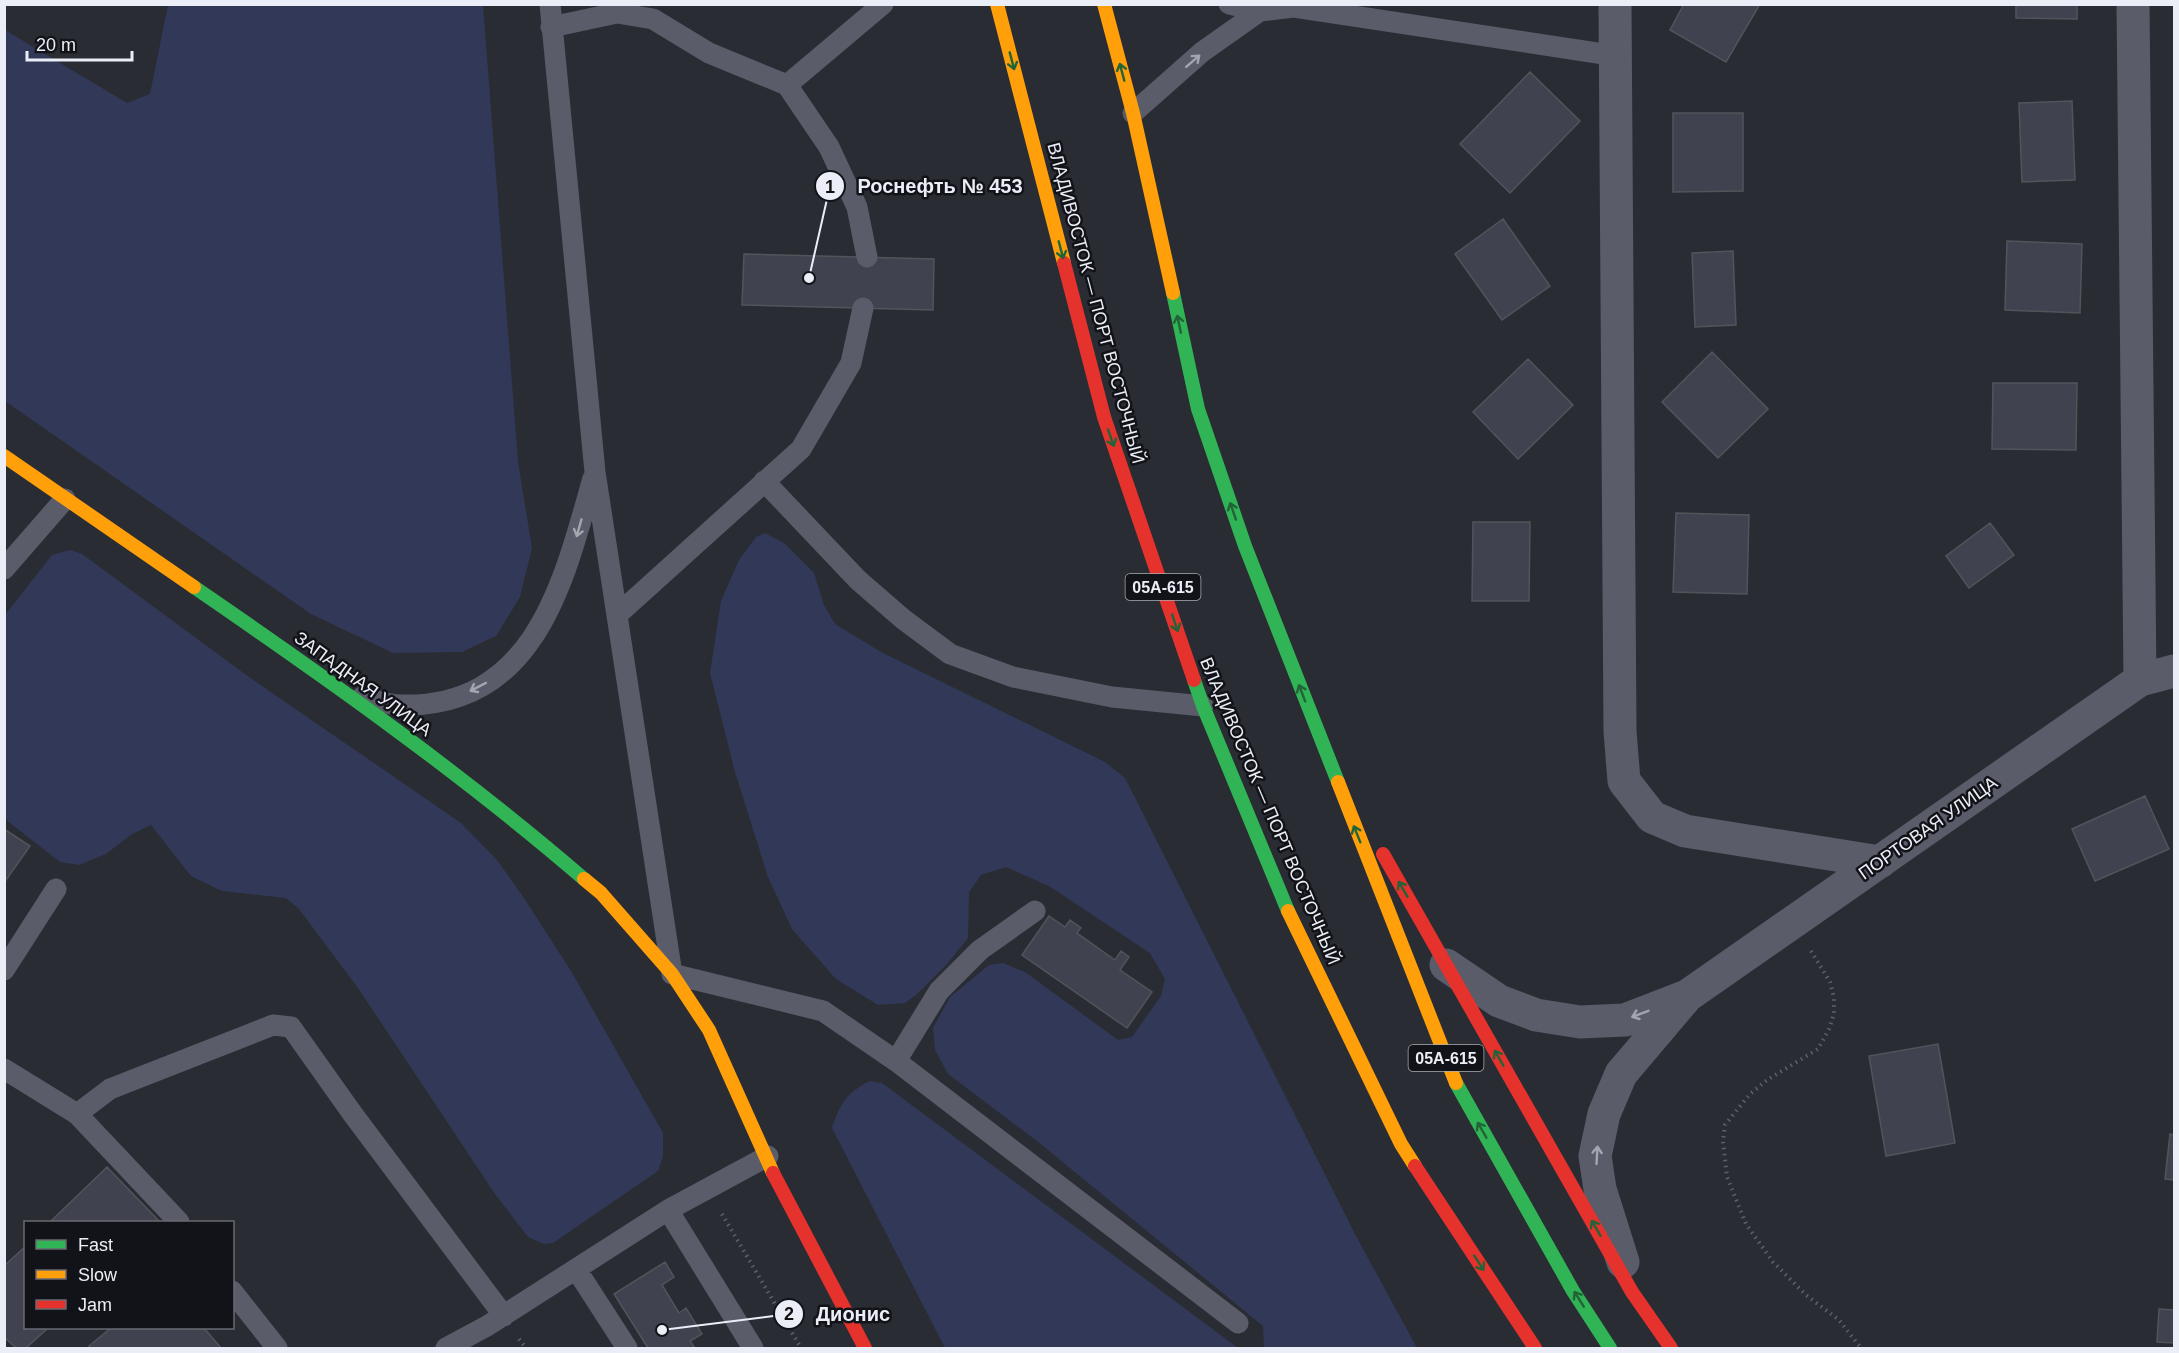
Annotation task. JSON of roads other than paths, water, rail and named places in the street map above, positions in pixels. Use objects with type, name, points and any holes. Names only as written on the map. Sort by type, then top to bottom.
[{"type":"main road","name":"ВЛАДИВОСТОК — ПОРТ ВОСТОЧНЫЙ","points":[[997,4],[1104,417],[1203,706],[1291,917],[1401,1144],[1535,1348]]},
{"type":"main road","name":"05А-615","points":[[1104,4],[1133,113],[1198,409],[1245,546],[1458,1088],[1573,1291],[1610,1348]]},
{"type":"main road","name":"ЗАПАДНАЯ УЛИЦА","points":[[4,456],[350,694],[522,825],[602,893],[672,974],[709,1030],[768,1156],[784,1196],[865,1348]]},
{"type":"main road","points":[[1323,748],[1632,1292],[1671,1348]]},
{"type":"main road","points":[[1401,1144],[1465,1267]]},
{"type":"street","points":[[1615,4],[1620,731],[1624,781],[1652,818],[1684,831],[1880,862]]},
{"type":"street","points":[[2133,4],[2140,680]]},
{"type":"street","name":"ПОРТОВАЯ УЛИЦА","points":[[1686,996],[2140,680],[2175,671]]},
{"type":"street","points":[[1446,965],[1498,1001],[1536,1015],[1580,1022],[1625,1020],[1686,996]]},
{"type":"street","points":[[1632,1292],[1600,1189],[1595,1156],[1604,1114],[1621,1074],[1686,996]]},
{"type":"lane","points":[[550,4],[595,472],[672,974],[823,1011],[896,1061],[1238,1323]]},
{"type":"lane","points":[[787,85],[883,4]]},
{"type":"lane","points":[[1229,4],[1260,11],[1294,7],[1617,56]]},
{"type":"lane","points":[[1133,113],[1202,52],[1260,11]]},
{"type":"lane","points":[[551,27],[617,13],[653,18],[709,53],[787,85],[829,147],[857,207],[867,257]]},
{"type":"lane","points":[[617,615],[801,449],[851,363],[862,308]]},
{"type":"lane","points":[[350,694],[401,705],[453,700],[496,679],[525,651],[551,608],[574,547],[595,472]]},
{"type":"lane","points":[[764,481],[858,580],[903,619],[950,654],[1013,677],[1112,697],[1203,706]]},
{"type":"lane","points":[[4,569],[65,499]]},
{"type":"lane","points":[[4,970],[56,889]]},
{"type":"lane","points":[[896,1061],[939,991],[980,950],[1035,911]]},
{"type":"lane","points":[[77,1114],[110,1089],[273,1025],[291,1027],[352,1113],[504,1316]]},
{"type":"lane","points":[[4,1069],[77,1114],[178,1221]]},
{"type":"lane","points":[[446,1348],[504,1316],[668,1210],[768,1156]]},
{"type":"lane","points":[[668,1210],[753,1348]]},
{"type":"lane","points":[[576,1269],[627,1348]]},
{"type":"lane","points":[[234,1294],[277,1348]]},
{"type":"place","name":"Роснефть № 453","points":[[809,278]]},
{"type":"place","name":"Дионис","points":[[662,1330]]}]
